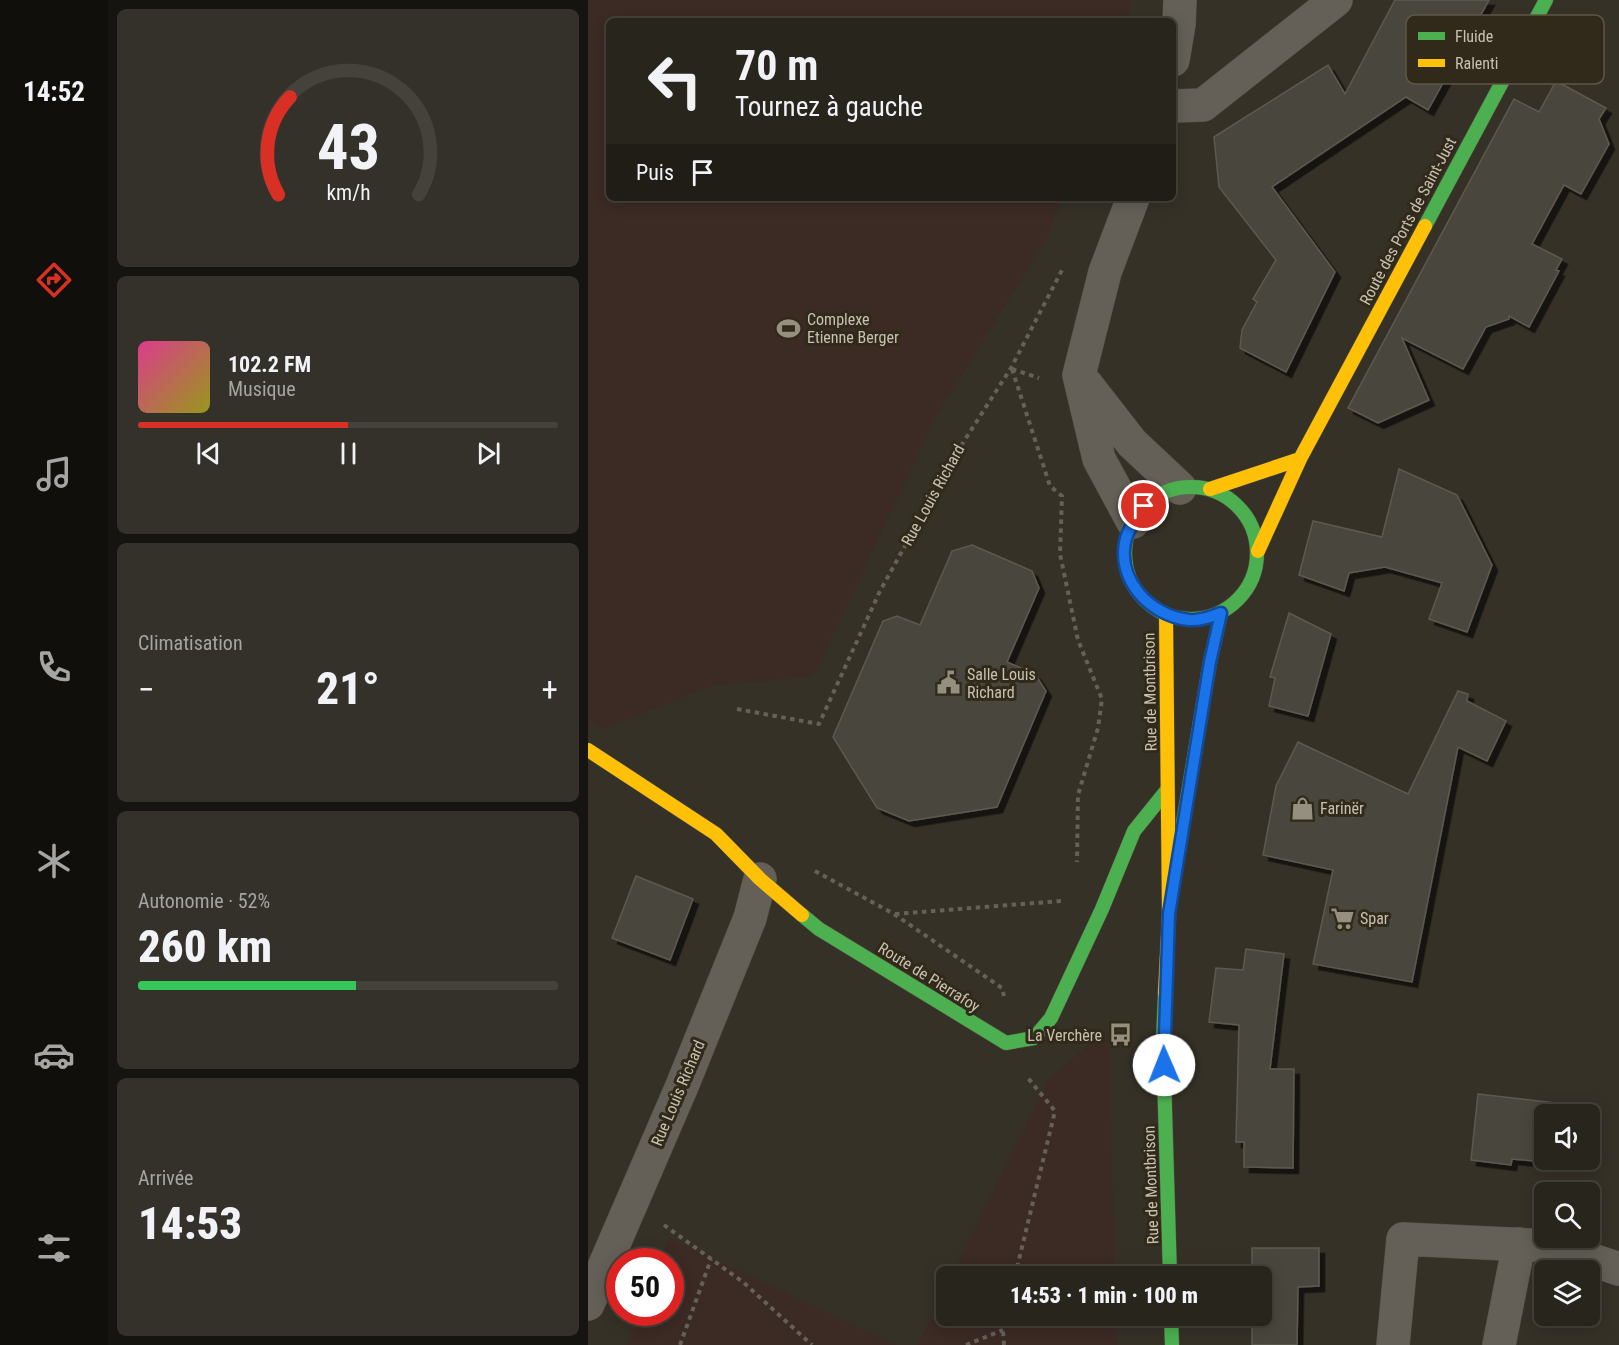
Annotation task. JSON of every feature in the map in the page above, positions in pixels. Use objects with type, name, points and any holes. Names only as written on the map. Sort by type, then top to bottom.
[{"type":"main road","name":"Route des Ports de Saint-Just","points":[[1538,15],[1546,0]]},
{"type":"main road","name":"Route des Ports de Saint-Just","points":[[1258,551],[1300,459],[1501,84]]},
{"type":"main road","points":[[1195,488],[1229,498],[1244,513],[1255,531],[1258,551],[1256,570],[1249,588],[1237,603],[1221,613],[1190,620],[1166,615],[1156,610],[1141,597],[1130,580],[1125,560],[1126,540],[1132,522],[1144,506],[1161,494],[1195,488],[1300,459]]},
{"type":"main road","name":"Rue de Montbrison","points":[[1169,914],[1210,662],[1221,613]]},
{"type":"main road","name":"Rue de Montbrison","points":[[1166,615],[1169,914],[1163,1041],[1170,1266]]},
{"type":"main road","name":"Route de Pierrafoy","points":[[588,750],[716,834],[760,879],[819,929],[1006,1043],[1034,1038],[1051,1018],[1102,909],[1134,831],[1167,790]]},
{"type":"main road","points":[[1171,1326],[1172,1345]]},
{"type":"street","points":[[1176,42],[1180,0]]},
{"type":"street","points":[[1176,106],[1203,105],[1335,0]]},
{"type":"street","points":[[1132,201],[1105,272],[1079,375],[1099,459],[1132,522]]},
{"type":"street","points":[[1079,375],[1132,443],[1195,488]]},
{"type":"street","name":"Rue Louis Richard","points":[[588,1304],[750,918],[760,879]]},
{"type":"street","points":[[1393,1345],[1403,1239],[1550,1246],[1619,1269]]},
{"type":"street","points":[[1499,1345],[1519,1244]]},
{"type":"path","name":"Rue Louis Richard","points":[[737,709],[819,724],[880,591],[957,452],[1011,368],[1065,264]]},
{"type":"path","points":[[1011,368],[1050,486],[1062,496],[1060,554],[1078,640],[1102,699],[1098,728],[1078,795],[1076,865]]},
{"type":"path","points":[[811,869],[894,914],[1002,988],[1005,1002],[989,1033],[1055,1110],[1018,1266]]},
{"type":"path","points":[[894,914],[1076,900],[1102,909]]},
{"type":"path","points":[[632,1201],[743,1282],[812,1345]]},
{"type":"path","points":[[680,1345],[711,1259]]},
{"type":"path","points":[[1004,1326],[1004,1345]]},
{"type":"path","points":[[966,1345],[1003,1330]]},
{"type":"shaded area","name":"Complexe Etienne Berger","points":[[588,0],[1130,0],[1128,18],[606,18],[606,201],[1061,201],[1044,243],[938,413],[813,676],[710,686],[604,729],[588,720]]},
{"type":"shaded area","points":[[1108,1029],[1115,1266],[957,1266],[1049,1079]]},
{"type":"shaded area","points":[[669,1238],[896,1345],[627,1345],[635,1326],[684,1326],[684,1248],[665,1248]]},
{"type":"shaded area","points":[[936,1308],[936,1326],[1116,1326],[1117,1345],[918,1345]]},
{"type":"building","points":[[1395,0],[1489,0],[1481,15],[1406,15],[1406,84],[1442,84],[1428,110],[1406,97],[1272,187],[1335,272],[1286,372],[1240,348],[1242,330],[1257,302],[1253,299],[1276,260],[1219,187],[1214,137],[1328,65],[1345,94]]},
{"type":"building","points":[[1554,84],[1562,84],[1606,108],[1599,119],[1609,144],[1581,194],[1564,185],[1532,244],[1562,259],[1556,270],[1559,271],[1529,327],[1509,316],[1509,319],[1486,327],[1463,369],[1402,338],[1429,400],[1378,423],[1348,408],[1514,99],[1539,112]]},
{"type":"building","points":[[1399,469],[1457,495],[1492,565],[1467,632],[1429,619],[1442,583],[1385,567],[1349,573],[1344,591],[1299,575],[1313,521],[1382,537]]},
{"type":"building","name":"Salle Louis Richard","points":[[972,545],[1032,571],[1039,588],[1007,662],[1035,674],[1046,691],[997,807],[909,821],[877,808],[833,737],[883,621],[897,616],[920,625],[952,551]]},
{"type":"building","points":[[1289,613],[1331,634],[1308,716],[1269,706],[1275,678],[1270,677]]},
{"type":"building","points":[[1458,691],[1468,694],[1467,701],[1506,721],[1487,761],[1458,747],[1412,982],[1313,964],[1333,870],[1263,855],[1276,786],[1298,742],[1408,794]]},
{"type":"building","points":[[636,876],[693,899],[670,960],[612,938]]},
{"type":"building","points":[[1246,949],[1284,954],[1270,1069],[1294,1069],[1293,1168],[1244,1167],[1244,1142],[1236,1142],[1239,1025],[1209,1022],[1216,968],[1243,970]]},
{"type":"building","points":[[1478,1094],[1564,1104],[1534,1104],[1534,1161],[1512,1159],[1511,1165],[1471,1160]]},
{"type":"building","points":[[1252,1248],[1319,1248],[1319,1286],[1298,1287],[1297,1345],[1252,1345],[1252,1326],[1272,1326],[1272,1266],[1252,1266]]},
{"type":"traffic: fast","points":[[1538,15],[1546,0]]},
{"type":"traffic: fast","points":[[1425,226],[1501,84]]},
{"type":"traffic: fast","points":[[1191,487],[1216,492],[1238,506],[1252,528],[1257,553],[1252,578],[1238,600],[1216,614],[1191,619],[1166,614],[1144,600],[1130,578],[1125,553],[1130,528],[1144,506],[1166,492],[1191,487]]},
{"type":"traffic: fast","points":[[1183,823],[1210,662],[1221,613]]},
{"type":"traffic: fast","points":[[802,915],[819,929],[1006,1043],[1034,1038],[1051,1018],[1102,909],[1134,831],[1167,790]]},
{"type":"traffic: fast","points":[[1165,993],[1163,1041],[1170,1266]]},
{"type":"traffic: fast","points":[[1171,1326],[1172,1345]]},
{"type":"traffic: slow","points":[[1258,551],[1300,459],[1425,226]]},
{"type":"traffic: slow","points":[[1210,489],[1300,459]]},
{"type":"traffic: slow","points":[[1165,993],[1169,914],[1166,615]]},
{"type":"traffic: slow","points":[[588,750],[716,834],[760,879],[802,915]]},
{"type":"place","name":"Complexe Etienne Berger","points":[[789,328]]},
{"type":"place","name":"Salle Louis Richard","points":[[949,683]]},
{"type":"place","name":"Farinër","points":[[1302,808]]},
{"type":"place","name":"Spar","points":[[1342,918]]},
{"type":"place","name":"La Verchère","points":[[1120,1035]]},
{"type":"route","points":[[1144,506],[1132,522],[1126,540],[1125,560],[1130,580],[1141,597],[1156,610],[1178,618],[1190,620],[1221,613],[1210,662],[1169,914],[1164,1065]]}]
